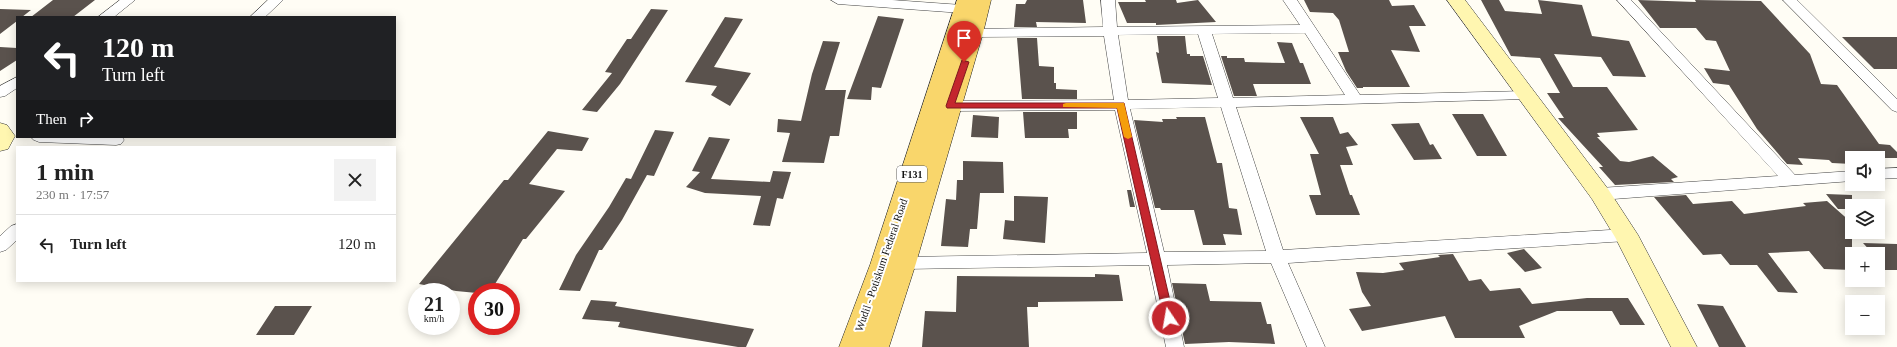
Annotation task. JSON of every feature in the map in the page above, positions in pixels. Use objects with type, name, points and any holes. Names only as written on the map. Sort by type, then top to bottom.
[{"type":"main road","name":"Wudil - Potiskum Federal Road","points":[[876,347],[904,263],[950,106],[974,33],[973,5]]},
{"type":"main road","name":"Wudil - Potiskum Federal Road","points":[[852,347],[973,5]]},
{"type":"street","points":[[106,16],[128,0]]},
{"type":"street","points":[[256,0],[268,0]]},
{"type":"street","points":[[258,16],[276,0]]},
{"type":"street","points":[[838,0],[973,5]]},
{"type":"street","points":[[1108,0],[1109,31],[1121,105],[1157,260],[1175,347]]},
{"type":"street","points":[[1290,0],[1356,100]]},
{"type":"street","points":[[1456,0],[1600,194],[1626,236],[1684,347]]},
{"type":"street","points":[[1624,0],[1791,180]]},
{"type":"street","points":[[1790,0],[1897,107]]},
{"type":"street","points":[[974,33],[1109,31],[1204,32],[1308,29]]},
{"type":"street","points":[[1204,32],[1277,257],[1316,347]]},
{"type":"street","points":[[0,93],[16,82]]},
{"type":"street","points":[[950,106],[1227,103],[1527,95]]},
{"type":"street","points":[[58,138],[115,141]]},
{"type":"street","points":[[1885,174],[1897,173]]},
{"type":"street","points":[[1600,194],[1845,176]]},
{"type":"street","points":[[0,246],[16,231]]},
{"type":"street","points":[[904,263],[1277,257],[1626,236]]},
{"type":"building","points":[[53,0],[95,0],[74,16],[32,16]]},
{"type":"building","points":[[1027,0],[1083,0],[1086,23],[1036,22],[1037,27],[1014,27],[1016,4],[1025,4]]},
{"type":"building","points":[[1145,0],[1176,0],[1177,3],[1198,0],[1216,22],[1156,25],[1156,23],[1127,23],[1118,2],[1146,2]]},
{"type":"building","points":[[1304,0],[1389,0],[1392,6],[1414,5],[1426,26],[1409,26],[1420,52],[1391,50],[1410,87],[1357,88],[1346,71],[1338,52],[1349,52],[1339,20],[1333,13],[1310,12]]},
{"type":"building","points":[[1481,0],[1499,0],[1505,11],[1542,14],[1538,0],[1582,5],[1592,36],[1629,41],[1646,77],[1613,76],[1601,57],[1554,54],[1573,87],[1607,87],[1638,130],[1597,133],[1600,137],[1597,137],[1620,161],[1629,162],[1653,156],[1678,177],[1671,179],[1674,182],[1615,185],[1599,167],[1603,167],[1558,118],[1564,118],[1547,93],[1560,93],[1540,58],[1511,56]]},
{"type":"building","points":[[1638,0],[1696,2],[1695,0],[1761,1],[1810,54],[1821,84],[1837,85],[1879,144],[1890,145],[1897,152],[1897,158],[1885,158],[1885,151],[1845,151],[1845,164],[1832,163],[1829,160],[1798,158],[1803,165],[1787,164],[1757,129],[1729,85],[1713,83],[1704,68],[1730,71],[1716,41],[1706,40],[1696,28],[1660,28]]},
{"type":"building","points":[[0,9],[31,10],[23,16],[16,16],[16,22],[0,34]]},
{"type":"building","points":[[651,9],[668,10],[620,84],[597,112],[582,110],[612,73],[605,72],[627,39],[631,39]]},
{"type":"building","points":[[878,16],[904,19],[881,88],[872,87],[871,100],[847,99]]},
{"type":"building","points":[[725,17],[743,19],[714,67],[751,73],[730,106],[711,95],[717,86],[685,82]]},
{"type":"building","points":[[1157,36],[1185,36],[1187,54],[1190,54],[1190,56],[1203,56],[1212,85],[1162,83],[1156,52],[1159,53]]},
{"type":"building","points":[[1842,37],[1897,37],[1897,69],[1874,69]]},
{"type":"building","points":[[1017,38],[1037,38],[1039,66],[1054,67],[1054,83],[1056,83],[1056,89],[1077,90],[1077,99],[1022,99]]},
{"type":"building","points":[[823,41],[840,42],[825,90],[846,90],[839,136],[830,136],[824,163],[782,162],[790,133],[777,132],[778,119],[801,121],[812,74]]},
{"type":"building","points":[[1277,42],[1292,43],[1300,63],[1303,63],[1311,84],[1253,84],[1257,96],[1234,96],[1221,56],[1227,56],[1227,58],[1244,58],[1245,62],[1285,63]]},
{"type":"building","points":[[0,47],[16,48],[16,61],[0,71]]},
{"type":"building","points":[[1023,112],[1077,112],[1077,129],[1068,129],[1069,138],[1025,138]]},
{"type":"building","points":[[1452,114],[1483,114],[1507,156],[1477,156]]},
{"type":"building","points":[[973,115],[999,117],[998,138],[971,137]]},
{"type":"building","points":[[1176,117],[1205,117],[1217,163],[1222,163],[1229,208],[1237,209],[1242,235],[1223,234],[1226,245],[1203,245],[1194,210],[1161,210],[1160,208],[1155,208],[1134,120],[1163,122],[1162,119],[1177,119]]},
{"type":"building","points":[[1300,117],[1333,117],[1340,134],[1348,132],[1358,145],[1346,147],[1353,165],[1340,165],[1350,195],[1352,195],[1360,215],[1316,215],[1309,195],[1321,195],[1310,154],[1319,154]]},
{"type":"building","points":[[1419,123],[1430,145],[1433,144],[1442,159],[1414,160],[1391,124]]},
{"type":"building","points":[[655,130],[674,132],[654,176],[647,175],[622,220],[602,250],[599,250],[580,291],[559,290],[576,255],[609,207],[626,178],[631,179]]},
{"type":"building","points":[[548,131],[589,138],[582,151],[557,149],[529,184],[565,191],[526,239],[523,239],[496,283],[468,283],[468,292],[460,291],[460,283],[420,283],[504,180],[508,180]]},
{"type":"building","points":[[709,137],[730,139],[711,179],[770,182],[773,171],[791,172],[783,199],[777,198],[770,226],[753,225],[761,196],[705,193],[686,187],[700,172],[692,171]]},
{"type":"building","points":[[963,161],[1003,162],[1004,193],[980,193],[977,229],[970,229],[968,247],[941,246],[946,199],[956,200],[957,180],[963,180]]},
{"type":"building","points":[[1127,190],[1131,190],[1135,207],[1130,207]]},
{"type":"building","points":[[1826,194],[1852,195],[1852,199],[1845,199],[1845,209],[1838,209]]},
{"type":"building","points":[[1686,195],[1693,204],[1732,201],[1744,214],[1806,206],[1803,203],[1827,201],[1845,217],[1845,239],[1852,239],[1852,247],[1845,247],[1845,270],[1824,269],[1809,251],[1768,253],[1798,293],[1778,292],[1757,265],[1730,265],[1721,254],[1703,255],[1654,197]]},
{"type":"building","points":[[1014,196],[1048,197],[1045,243],[1003,239],[1005,220],[1014,221]]},
{"type":"building","points":[[1863,243],[1897,244],[1897,270],[1885,270],[1885,247],[1867,247]]},
{"type":"building","points":[[1524,249],[1542,268],[1525,272],[1507,253]]},
{"type":"building","points":[[1453,254],[1469,281],[1481,279],[1490,291],[1520,288],[1532,304],[1587,298],[1628,298],[1645,325],[1620,325],[1612,311],[1557,311],[1519,326],[1525,338],[1455,338],[1445,316],[1362,331],[1349,309],[1371,306],[1362,292],[1356,272],[1383,273],[1404,270],[1399,263],[1440,257],[1438,255]]},
{"type":"building","points":[[1095,274],[1119,275],[1123,301],[1038,302],[1038,307],[1027,307],[1029,347],[922,347],[925,311],[956,312],[957,276],[1095,277]]},
{"type":"building","points":[[1172,283],[1206,284],[1210,301],[1261,302],[1267,324],[1271,324],[1275,344],[1229,342],[1185,344]]},
{"type":"building","points":[[591,300],[617,302],[615,306],[754,329],[746,347],[738,347],[618,327],[620,322],[582,319]]},
{"type":"building","points":[[1697,304],[1723,306],[1746,347],[1719,347]]},
{"type":"building","points":[[275,306],[312,306],[294,335],[256,335]]},
{"type":"slow traffic","points":[[1066,105],[1121,105],[1128,137]]},
{"type":"route","points":[[964,62],[950,106],[1121,105],[1169,318]]}]
